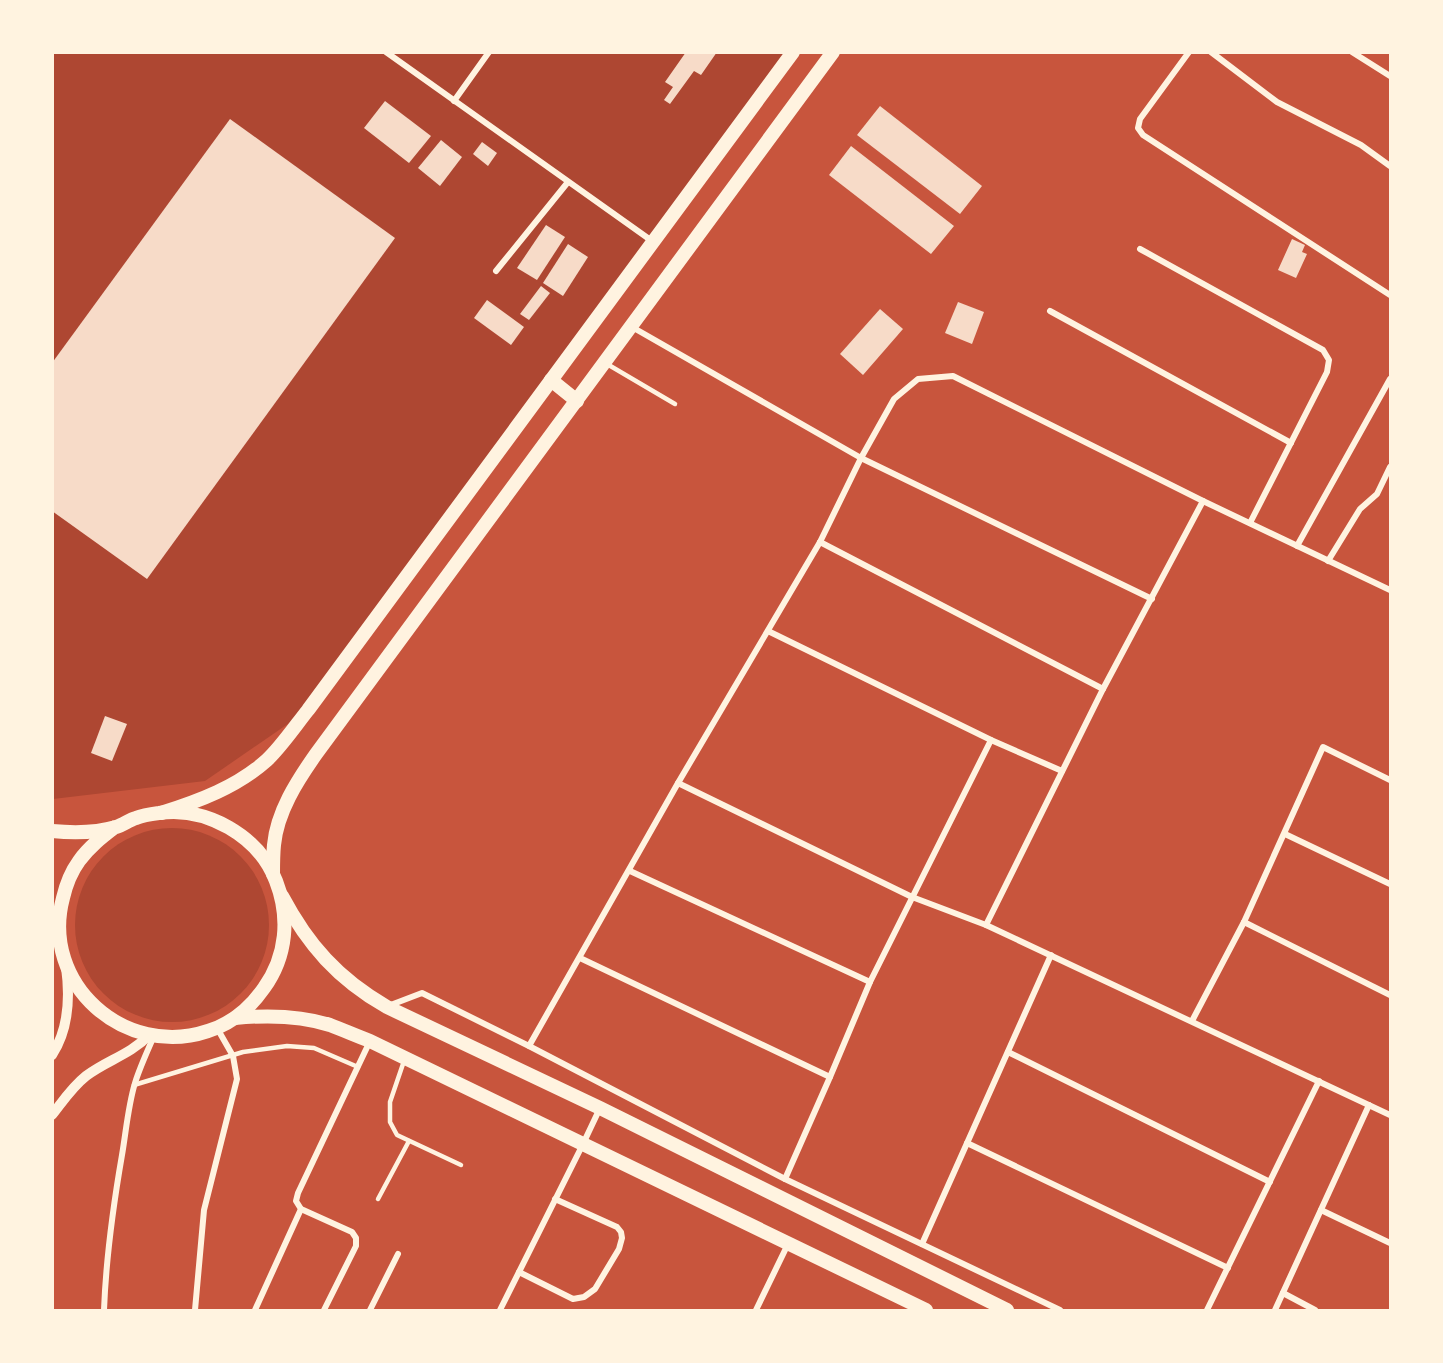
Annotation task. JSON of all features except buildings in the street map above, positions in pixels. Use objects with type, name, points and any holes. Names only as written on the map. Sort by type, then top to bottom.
[{"type":"main road","points":[[59,934],[60,908],[66,884],[78,861],[95,842],[115,827],[137,817],[160,813],[207,797],[228,787],[268,759],[308,710],[793,52]]},
{"type":"main road","points":[[273,874],[274,844],[281,815],[303,773],[833,52]]},
{"type":"main road","points":[[551,380],[577,400]]},
{"type":"main road","points":[[160,813],[188,813],[214,820],[238,833],[258,851],[273,874],[301,930],[325,960],[354,986],[387,1007],[600,1108],[989,1306],[1008,1311]]},
{"type":"main road","points":[[52,831],[80,832],[115,827]]},
{"type":"main road","points":[[52,919],[59,934],[66,964],[76,984],[90,1003],[107,1017],[127,1028],[151,1036],[196,1035],[236,1018],[256,1000],[272,977],[282,951],[285,923],[282,896]]},
{"type":"main road","points":[[236,1018],[267,1016],[299,1018],[330,1025],[370,1041],[926,1311]]},
{"type":"street","points":[[386,52],[653,242]]},
{"type":"street","points":[[454,101],[489,52]]},
{"type":"street","points":[[1189,52],[1140,119],[1138,128],[1143,135],[1390,295]]},
{"type":"street","points":[[1211,52],[1277,102],[1361,145],[1390,166]]},
{"type":"street","points":[[1352,52],[1390,76]]},
{"type":"street","points":[[496,271],[568,182]]},
{"type":"street","points":[[1140,249],[1323,350],[1329,360],[1327,372],[1250,523]]},
{"type":"street","points":[[1050,311],[1291,443]]},
{"type":"street","points":[[631,326],[861,458],[1152,599]]},
{"type":"street","points":[[529,1046],[678,783],[820,542],[861,458],[894,399],[918,379],[953,375],[1203,501],[1390,590]]},
{"type":"street","points":[[1298,546],[1390,379]]},
{"type":"street","points":[[1328,561],[1360,509],[1381,488],[1390,467]]},
{"type":"street","points":[[986,925],[1103,689],[1203,501]]},
{"type":"street","points":[[820,542],[1103,689]]},
{"type":"street","points":[[768,631],[991,740],[1062,771]]},
{"type":"street","points":[[785,1179],[870,982],[991,740]]},
{"type":"street","points":[[1192,1021],[1244,922],[1323,747],[1390,780]]},
{"type":"street","points":[[678,783],[912,897],[986,925],[1390,1115]]},
{"type":"street","points":[[1285,834],[1390,884]]},
{"type":"street","points":[[630,871],[870,982]]},
{"type":"street","points":[[1244,922],[1390,995]]},
{"type":"street","points":[[922,1244],[1051,955]]},
{"type":"street","points":[[580,958],[830,1077]]},
{"type":"street","points":[[52,1055],[61,1036],[67,1012],[66,964]]},
{"type":"street","points":[[387,1007],[422,993],[785,1179],[1060,1311]]},
{"type":"street","points":[[195,1311],[204,1210],[237,1079],[233,1056],[217,1028]]},
{"type":"street","points":[[104,1311],[113,1212],[134,1085],[151,1036]]},
{"type":"street","points":[[52,1115],[74,1087],[86,1076],[140,1045],[151,1036]]},
{"type":"street","points":[[324,1311],[356,1246],[356,1238],[352,1232],[301,1209],[296,1201],[370,1041]]},
{"type":"street","points":[[1008,1052],[1270,1182]]},
{"type":"street","points":[[1207,1311],[1319,1081]]},
{"type":"street","points":[[1275,1311],[1369,1105]]},
{"type":"street","points":[[500,1311],[600,1108]]},
{"type":"street","points":[[967,1143],[1228,1268]]},
{"type":"street","points":[[519,1272],[573,1299],[584,1297],[595,1289],[619,1249],[622,1238],[617,1227],[555,1199]]},
{"type":"street","points":[[255,1311],[301,1209]]},
{"type":"street","points":[[1321,1210],[1390,1243]]},
{"type":"street","points":[[756,1311],[788,1244]]},
{"type":"street","points":[[370,1311],[398,1254]]},
{"type":"street","points":[[1283,1293],[1315,1311]]},
{"type":"lane","points":[[605,362],[675,404]]},
{"type":"lane","points":[[134,1085],[243,1052],[287,1046],[314,1048],[357,1067]]},
{"type":"lane","points":[[405,1059],[390,1102],[390,1122],[397,1135],[461,1165]]},
{"type":"lane","points":[[378,1199],[409,1141]]},
{"type":"shaded area","points":[[52,53],[793,53],[308,710],[205,781],[53,799]]},
{"type":"shaded area","points":[[172,828],[200,832],[218,840],[233,850],[247,864],[265,897],[269,925],[265,953],[257,971],[247,986],[233,1000],[200,1018],[172,1022],[144,1018],[126,1010],[111,1000],[97,986],[79,953],[75,925],[79,897],[87,879],[97,864],[111,850],[144,832]]}]
